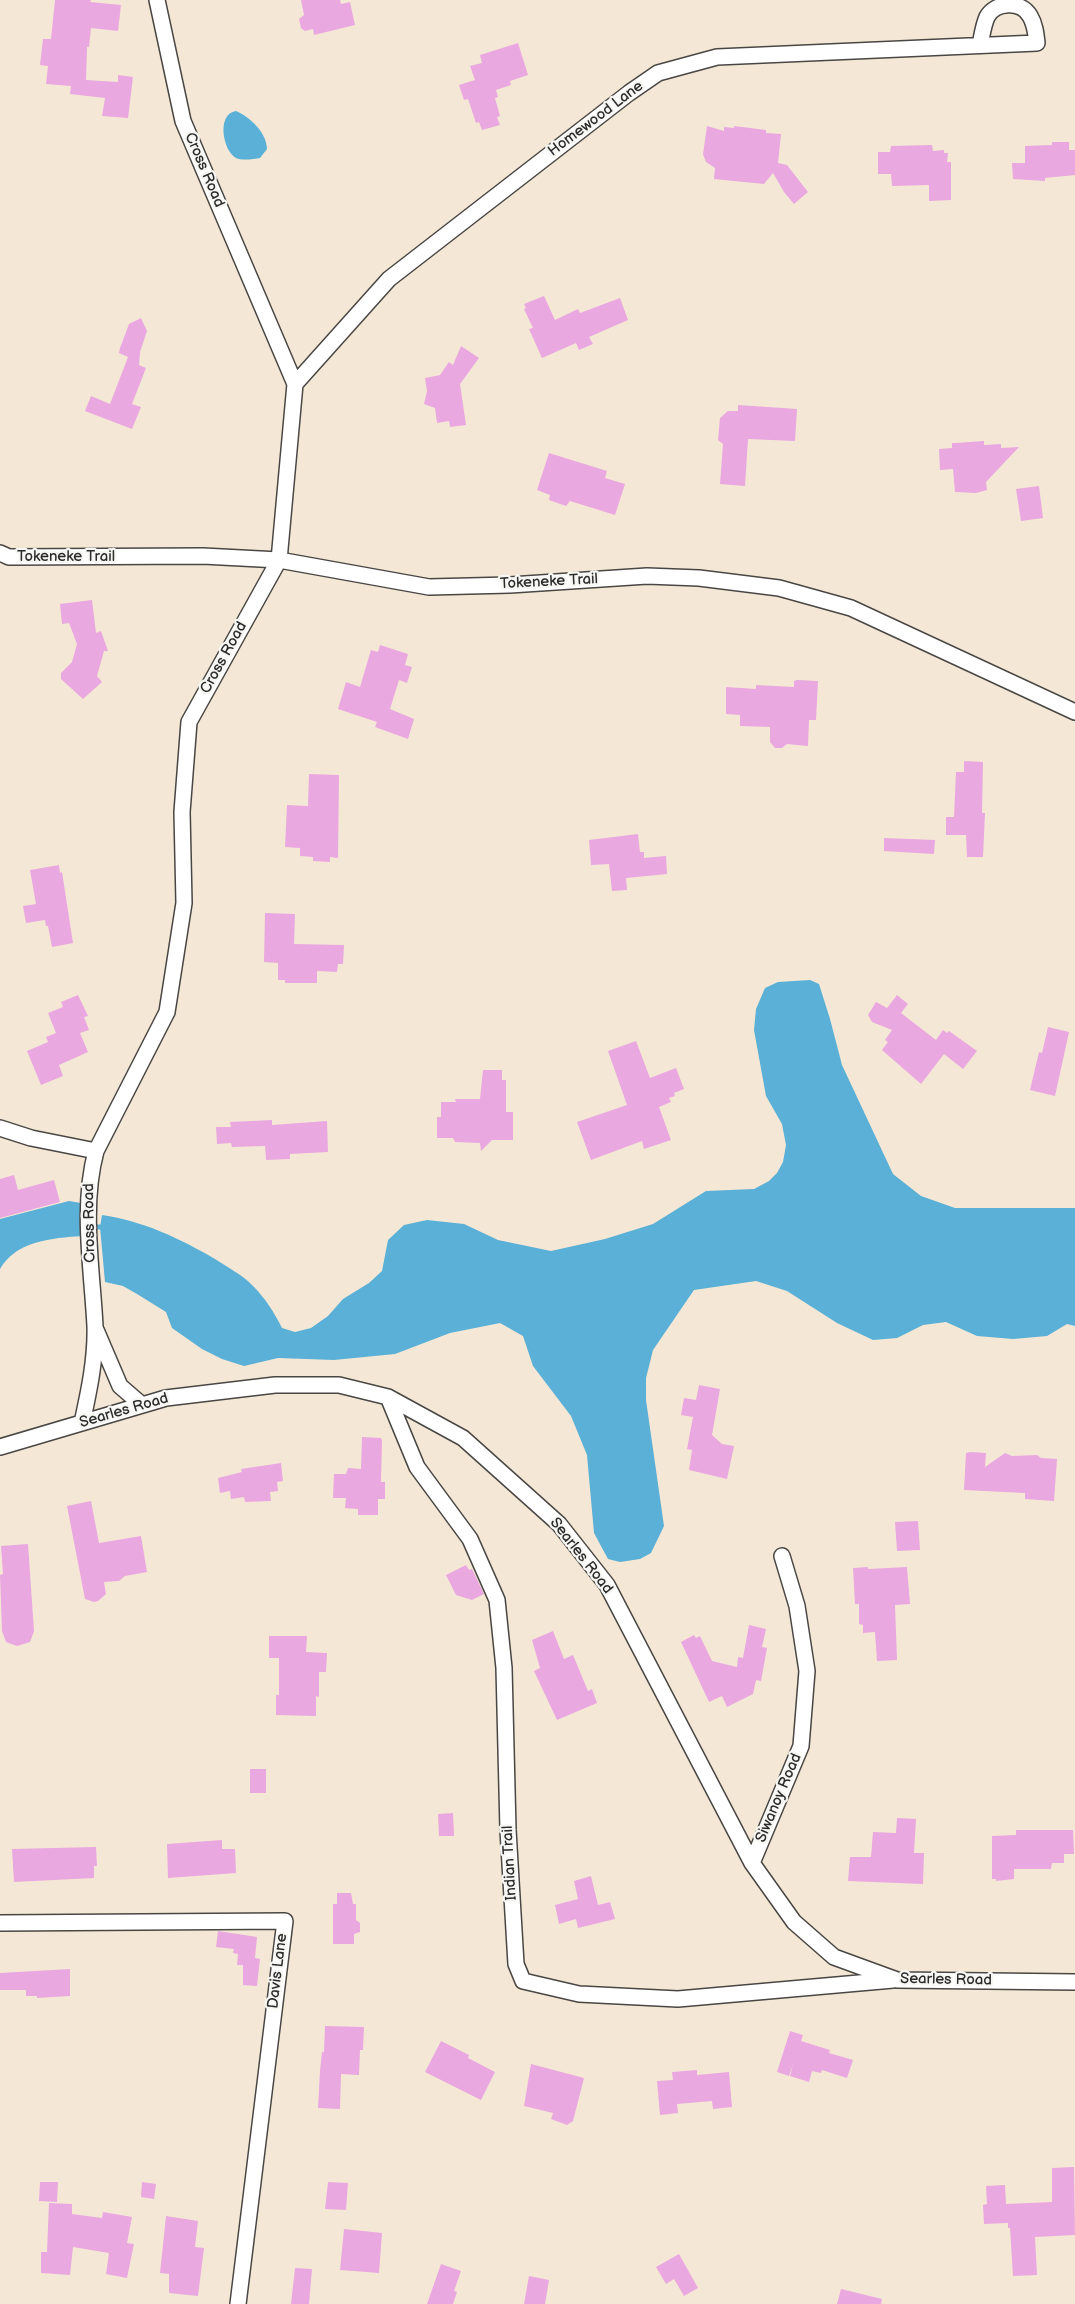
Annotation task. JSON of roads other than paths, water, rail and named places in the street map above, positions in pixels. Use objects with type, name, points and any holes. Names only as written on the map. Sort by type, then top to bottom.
[{"type":"street","name":"Cross Road","points":[[82,1423],[92,1376],[95,1328],[90,1268],[89,1175],[96,1151],[167,1012],[184,903],[182,812],[189,722],[279,560],[295,384],[183,121],[157,0]]},
{"type":"street","name":"Homewood Lane","points":[[295,384],[389,279],[629,93],[658,74],[717,57],[980,45]]},
{"type":"street","name":"Tokeneke Trail","points":[[0,553],[9,557],[203,556],[279,560],[429,587],[510,585],[646,576],[699,578],[779,588],[851,608],[1075,712]]},
{"type":"street","points":[[0,1128],[31,1138],[96,1151]]},
{"type":"street","name":"Cross Road","points":[[95,1328],[120,1386],[142,1405]]},
{"type":"street","name":"Searles Road","points":[[0,1447],[166,1398],[275,1385],[339,1385],[388,1397],[463,1438],[559,1524],[607,1585],[752,1863],[794,1922],[834,1957],[897,1980],[1075,1982]]},
{"type":"street","name":"Indian Trail","points":[[388,1397],[417,1467],[470,1539],[497,1600],[504,1668],[508,1830],[516,1964],[523,1982],[579,1994],[678,1999],[897,1980]]},
{"type":"street","name":"Siwanoy Road","points":[[752,1863],[801,1746],[807,1671],[797,1606],[782,1556]]},
{"type":"street","name":"Davis Lane","points":[[0,1923],[285,1921],[238,2304]]},
{"type":"water","points":[[236,111],[252,121],[264,137],[267,149],[260,158],[239,159],[231,154],[225,141],[224,125],[230,114]]},
{"type":"water","points":[[810,980],[819,984],[842,1065],[893,1174],[921,1196],[955,1208],[1075,1208],[1075,1326],[1067,1324],[1047,1336],[1013,1339],[977,1336],[946,1322],[923,1325],[897,1338],[873,1340],[837,1323],[787,1291],[756,1281],[694,1290],[653,1350],[646,1378],[646,1400],[664,1526],[651,1553],[640,1559],[620,1562],[608,1559],[594,1533],[587,1455],[571,1416],[533,1366],[523,1336],[500,1323],[450,1333],[395,1354],[334,1360],[278,1358],[244,1366],[202,1349],[172,1328],[166,1312],[123,1286],[105,1282],[100,1227],[102,1215],[132,1221],[160,1231],[215,1259],[249,1282],[265,1300],[282,1328],[295,1332],[311,1328],[328,1316],[343,1299],[369,1283],[382,1271],[388,1240],[404,1225],[427,1220],[464,1224],[498,1240],[551,1251],[605,1239],[653,1224],[706,1191],[754,1189],[769,1181],[777,1173],[783,1162],[786,1145],[782,1124],[766,1096],[754,1030],[756,1009],[765,988],[778,982]]},
{"type":"water","points":[[69,1201],[81,1203],[82,1236],[47,1240],[25,1247],[15,1252],[0,1269],[0,1219]]},
{"type":"waterway","points":[[81,1227],[100,1227]]}]
